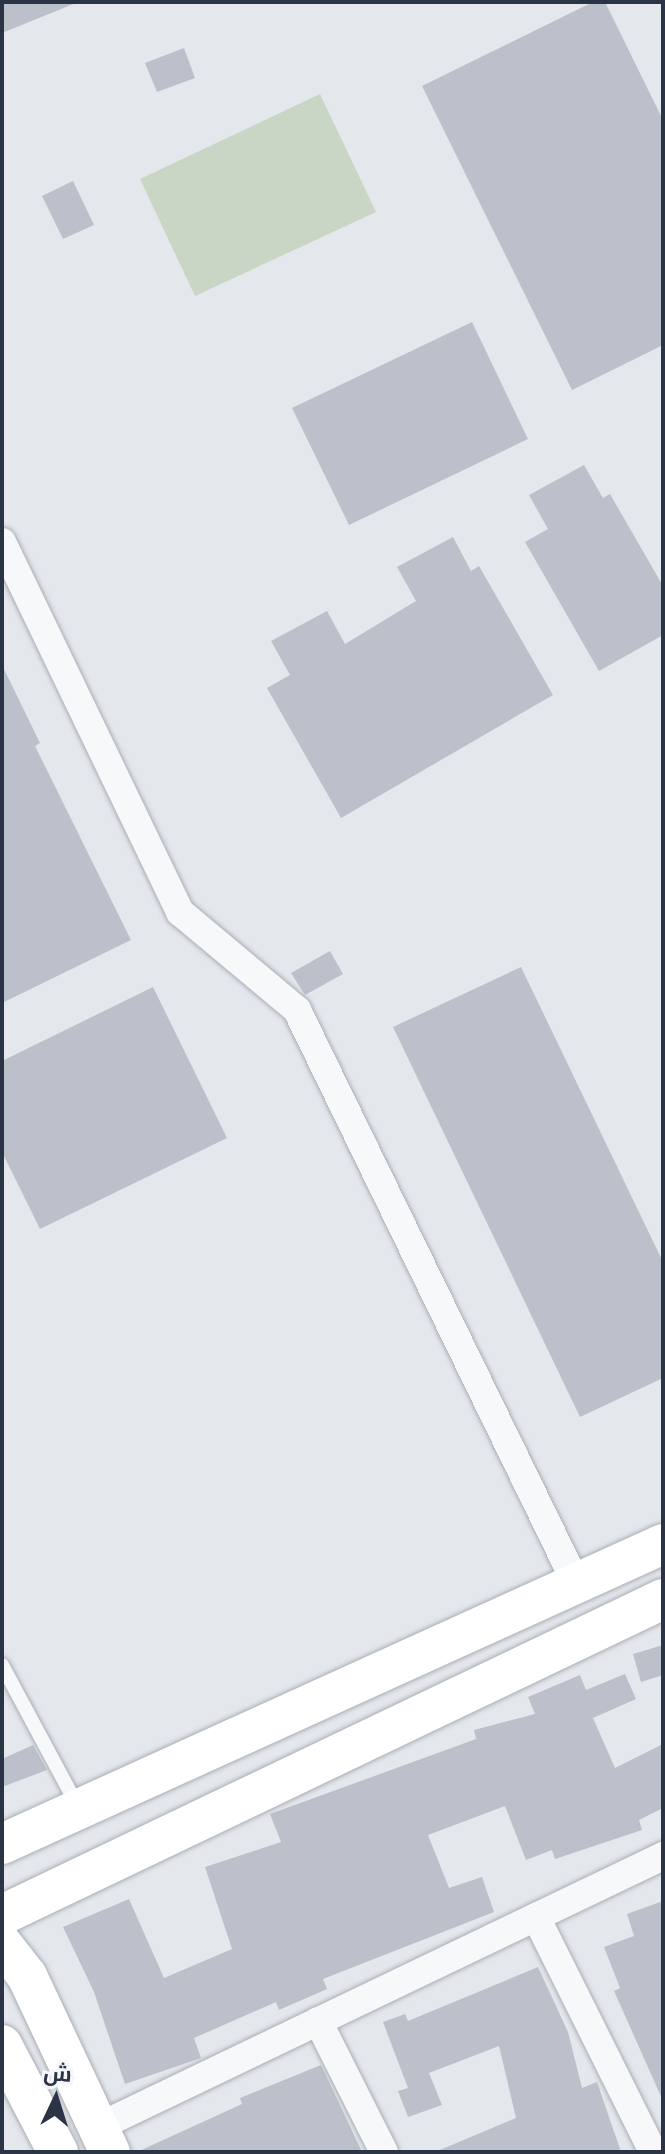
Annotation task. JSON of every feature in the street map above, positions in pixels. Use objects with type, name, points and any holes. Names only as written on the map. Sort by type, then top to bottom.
[{"type":"street","points":[[4,552],[180,912],[297,1010],[577,1585]]},
{"type":"street","points":[[2,1844],[663,1544]]},
{"type":"street","points":[[2,1915],[663,1599]]},
{"type":"street","points":[[2,1944],[27,1976],[104,2139],[318,2021],[663,1856]]},
{"type":"street","points":[[536,1917],[653,2152]]},
{"type":"street","points":[[318,2021],[384,2152]]},
{"type":"street","points":[[2,2045],[58,2152]]},
{"type":"lane","points":[[2,1665],[79,1808]]},
{"type":"green space","points":[[320,94],[376,212],[195,296],[140,179]]},
{"type":"building","points":[[2,2],[75,2],[76,3],[2,33]]},
{"type":"building","points":[[593,2],[605,2],[663,120],[663,345],[572,390],[422,86]]},
{"type":"building","points":[[184,48],[195,78],[157,92],[145,63]]},
{"type":"building","points":[[73,181],[94,225],[63,239],[42,196]]},
{"type":"building","points":[[472,322],[528,439],[349,525],[292,408]]},
{"type":"building","points":[[584,465],[603,498],[610,494],[663,586],[663,635],[599,671],[525,542],[548,529],[529,495]]},
{"type":"building","points":[[453,537],[471,571],[479,566],[553,695],[341,818],[267,688],[290,675],[271,641],[327,611],[345,644],[416,601],[397,567]]},
{"type":"building","points":[[2,665],[40,743],[35,746],[131,940],[2,1003]]},
{"type":"building","points":[[330,951],[343,974],[305,995],[291,973]]},
{"type":"building","points":[[521,967],[663,1262],[663,1378],[580,1417],[393,1027]]},
{"type":"building","points":[[153,987],[227,1138],[40,1229],[2,1152],[2,1061]]},
{"type":"building","points":[[663,1645],[663,1675],[641,1682],[633,1654]]},
{"type":"building","points":[[625,1674],[636,1699],[593,1718],[615,1768],[663,1744],[663,1808],[639,1820],[642,1830],[555,1859],[552,1850],[526,1860],[505,1806],[428,1835],[449,1888],[482,1877],[494,1912],[323,1979],[327,1989],[279,2010],[276,2002],[194,2038],[201,2058],[125,2084],[94,1992],[63,1927],[129,1899],[164,1978],[232,1949],[205,1867],[281,1842],[270,1814],[476,1739],[474,1730],[535,1714],[528,1697],[580,1675],[586,1690]]},
{"type":"building","points":[[33,1745],[47,1770],[2,1787],[2,1759]]},
{"type":"building","points":[[663,1901],[663,2101],[614,1991],[620,1988],[604,1947],[634,1936],[627,1914]]},
{"type":"building","points":[[538,1967],[568,2032],[582,2088],[597,2082],[621,2152],[435,2152],[516,2118],[499,2046],[429,2073],[442,2105],[408,2117],[398,2091],[408,2088],[383,2022],[405,2014],[408,2021]]},
{"type":"building","points":[[321,2065],[362,2152],[137,2152],[242,2104],[240,2098]]}]
